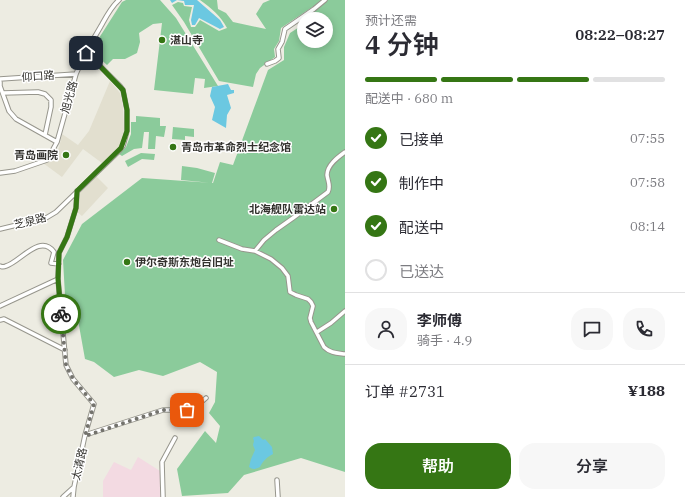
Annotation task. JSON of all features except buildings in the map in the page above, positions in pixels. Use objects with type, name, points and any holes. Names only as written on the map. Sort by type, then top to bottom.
[{"type":"street","points":[[86,53],[90,43],[107,15],[119,0]]},
{"type":"street","points":[[267,64],[279,58],[278,49],[282,42],[285,29],[325,0]]},
{"type":"street","name":"芝泉路","points":[[0,229],[46,218],[56,212],[121,148],[127,131],[127,110],[123,90],[86,53]]},
{"type":"street","name":"旭光路","points":[[0,173],[15,171],[47,160],[56,142],[76,74],[86,53]]},
{"type":"street","points":[[79,66],[86,61],[94,60]]},
{"type":"street","name":"仰口路","points":[[0,81],[76,74]]},
{"type":"street","points":[[0,81],[0,86],[9,111],[16,119],[56,142]]},
{"type":"street","points":[[3,93],[38,92],[45,94],[51,100],[51,108],[45,135]]},
{"type":"street","points":[[256,251],[264,240],[276,230],[328,192],[330,188],[327,175],[328,170],[330,166],[345,152]]},
{"type":"street","name":"太清路","points":[[73,497],[85,436],[94,404],[73,379],[66,365],[58,279],[59,253],[67,237],[76,208],[77,191]]},
{"type":"street","points":[[219,240],[242,249],[256,251],[272,259],[282,268],[288,276],[289,288],[292,293],[308,299],[311,302],[313,306],[310,318],[311,322],[324,347],[327,350],[345,354]]},
{"type":"street","points":[[0,266],[7,266],[33,248],[45,246],[51,248],[54,252],[51,263],[59,264]]},
{"type":"street","points":[[0,306],[58,279]]},
{"type":"street","points":[[317,332],[345,311]]},
{"type":"street","points":[[0,320],[4,320],[65,350]]},
{"type":"street","points":[[85,436],[163,410],[187,410],[199,404],[206,398]]},
{"type":"street","points":[[164,497],[162,462],[176,438]]},
{"type":"street","points":[[277,480],[278,497]]},
{"type":"street","name":"太清路","points":[[63,497],[74,487]]},
{"type":"shaded area","points":[[110,81],[120,93],[123,108],[124,131],[120,146],[102,163],[83,149],[62,177],[43,163],[49,160],[59,148],[62,134],[78,145],[89,131]]},
{"type":"shaded area","points":[[95,175],[108,188],[82,216],[76,211],[79,192]]},
{"type":"shaded area","points":[[138,457],[160,471],[161,497],[103,497],[103,481],[114,462],[131,470]]},
{"type":"green space","points":[[126,0],[160,0],[176,18],[218,86],[204,88],[205,79],[195,78],[193,94],[154,90],[162,23],[153,24],[139,33],[140,42],[137,53],[125,59],[113,59],[107,65],[94,53],[99,38],[122,2]]},
{"type":"green space","points":[[200,0],[217,0],[218,9],[226,13],[233,22],[266,29],[256,14],[263,3],[270,0],[345,0],[345,472],[301,458],[244,475],[228,493],[182,496],[177,469],[205,431],[216,443],[220,426],[209,413],[215,402],[217,372],[200,362],[163,376],[139,370],[114,377],[94,362],[85,359],[78,320],[66,313],[63,260],[82,224],[142,178],[213,183],[220,162],[233,165],[268,70],[284,60],[284,47],[290,33],[297,28],[297,48],[333,48],[333,12],[314,12],[314,6],[305,12],[297,12],[297,17],[281,28],[279,41],[274,49],[275,57],[260,68],[256,74],[253,87],[219,81],[184,22],[172,5],[178,2],[183,3],[184,6],[192,7],[189,20],[191,27],[195,27],[200,20],[219,31],[227,28],[222,20]]},
{"type":"green space","points":[[136,116],[160,118],[160,126],[166,126],[164,137],[156,136],[155,149],[148,149],[149,132],[144,132],[142,148],[134,149],[122,156],[119,154],[126,147],[131,134],[131,122],[136,122]]},
{"type":"green space","points":[[173,127],[194,129],[194,137],[185,136],[185,140],[172,139]]},
{"type":"green space","points":[[141,153],[155,154],[154,160],[142,159],[128,167],[125,161]]},
{"type":"green space","points":[[182,166],[215,173],[212,183],[181,180]]},
{"type":"water","points":[[170,0],[177,0],[172,3]]},
{"type":"water","points":[[177,0],[197,0],[220,20],[224,27],[220,29],[199,18],[195,25],[192,25],[191,20],[194,5],[185,5],[184,1]]},
{"type":"water","points":[[228,84],[231,90],[234,90],[234,93],[227,95],[231,108],[227,115],[226,128],[212,120],[215,107],[210,96],[212,87]]},
{"type":"water","points":[[259,436],[263,440],[265,439],[272,447],[273,454],[265,459],[260,467],[253,469],[249,467],[255,450],[253,438]]},
{"type":"way so far","points":[[61,314],[66,365],[73,379],[94,404],[85,436],[163,410],[187,410]]},
{"type":"place","name":"湛山寺","points":[[162,40]]},
{"type":"place","name":"青岛市革命烈士纪念馆","points":[[173,147]]},
{"type":"place","name":"青岛画院","points":[[66,155]]},
{"type":"place","name":"北海舰队雷达站","points":[[334,209]]},
{"type":"place","name":"伊尔奇斯东炮台旧址","points":[[127,262]]},
{"type":"route","points":[[61,314],[58,279],[59,253],[67,237],[76,208],[77,191],[121,148],[127,131],[127,110],[123,90],[86,53]]}]
